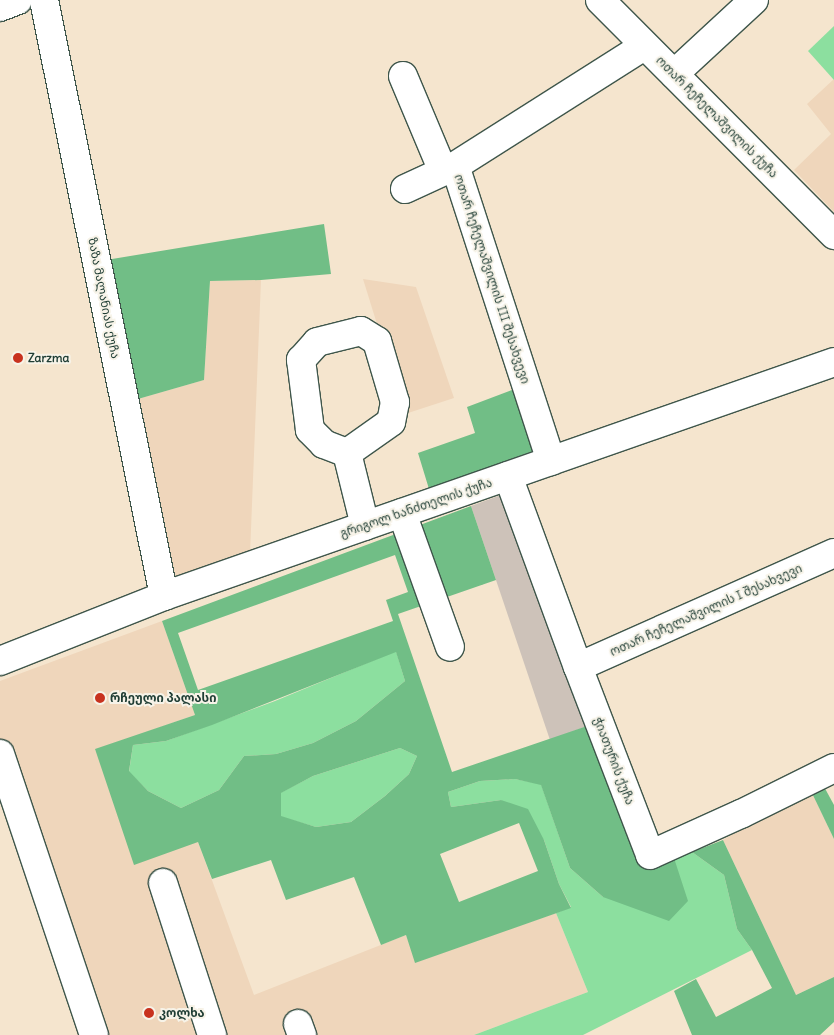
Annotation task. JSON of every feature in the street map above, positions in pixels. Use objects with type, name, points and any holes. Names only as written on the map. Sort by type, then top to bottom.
[{"type":"street","points":[[0,7],[18,0]]},
{"type":"street","name":"ზაზა მალანიას ქუჩა","points":[[44,0],[164,596]]},
{"type":"street","name":"ოთარ ჩეჩელაშვილის ქუჩა","points":[[600,0],[834,235]]},
{"type":"street","points":[[674,74],[754,0]]},
{"type":"street","name":"ოთარ ჩეჩელაშვილის III შესახვევი","points":[[551,461],[449,168],[644,46]]},
{"type":"street","points":[[402,76],[449,168],[405,189]]},
{"type":"street","name":"გრიგოლ ხანძთელის ქუჩა","points":[[0,661],[164,596],[834,362]]},
{"type":"street","points":[[347,453],[365,526]]},
{"type":"street","name":"ჭიათურის ქუჩა","points":[[508,476],[650,855],[741,814],[834,768]]},
{"type":"street","points":[[402,513],[450,646]]},
{"type":"street","name":"ოთარ ჩეჩელაშვილის I შესახვევი","points":[[578,667],[834,553]]},
{"type":"street","points":[[0,754],[94,1035]]},
{"type":"street","points":[[163,882],[212,1035]]},
{"type":"shaded area","points":[[834,79],[834,212],[794,170],[831,134],[807,104]]},
{"type":"shaded area","points":[[363,279],[416,287],[454,398],[405,414]]},
{"type":"shaded area","points":[[261,280],[250,554],[167,582],[131,401],[204,380],[210,281]]},
{"type":"shaded area","points":[[509,492],[593,724],[550,740],[471,506]]},
{"type":"shaded area","points":[[162,621],[195,715],[95,750],[198,842],[254,995],[406,935],[416,962],[556,913],[588,992],[474,1035],[94,1035],[0,754],[0,681]]},
{"type":"shaded area","points":[[810,789],[834,839],[834,977],[796,995],[723,840]]},
{"type":"green space","points":[[834,26],[834,80],[808,51]]},
{"type":"green space","points":[[324,224],[331,274],[261,280],[210,281],[204,380],[131,401],[106,260]]},
{"type":"green space","points":[[517,388],[539,449],[429,489],[418,453],[475,433],[467,407]]},
{"type":"green space","points":[[471,506],[496,580],[398,614],[452,772],[593,724],[647,870],[674,858],[688,901],[669,921],[603,897],[570,868],[541,785],[515,779],[480,781],[448,792],[451,807],[501,800],[528,809],[544,840],[559,884],[571,908],[415,963],[406,935],[381,945],[354,877],[286,900],[271,860],[212,879],[198,842],[134,865],[95,749],[195,715],[162,621]],"holes":[[[395,555],[408,592],[386,600],[393,621],[198,690],[178,633]],[[396,652],[405,681],[356,721],[313,743],[276,754],[244,756],[219,790],[181,808],[148,791],[129,771],[133,745],[166,741],[212,725]],[[400,748],[417,756],[409,774],[385,796],[351,822],[316,827],[281,816],[281,793],[313,776]],[[519,823],[538,871],[459,902],[440,854]]]},
{"type":"green space","points":[[396,651],[405,681],[356,721],[313,743],[276,754],[244,756],[219,790],[181,808],[148,791],[129,772],[133,745],[166,741],[275,701]]},
{"type":"green space","points":[[400,748],[417,756],[409,774],[385,796],[351,822],[316,827],[281,817],[280,793],[313,776]]},
{"type":"green space","points":[[515,779],[541,784],[570,868],[603,897],[674,858],[692,852],[724,875],[737,929],[752,950],[583,1035],[474,1035],[588,992],[556,913],[571,907],[559,884],[544,840],[501,800],[451,807],[448,792],[480,781]]},
{"type":"green space","points":[[822,783],[834,805],[834,839],[810,789]]},
{"type":"green space","points":[[723,840],[796,995],[834,977],[834,1022],[820,1035],[692,1035],[674,991],[696,979],[716,1017],[772,988],[752,950],[737,929],[724,875],[692,852]]},
{"type":"place","name":"Zarzma","points":[[18,358]]},
{"type":"place","name":"რჩეული პალასი","points":[[100,698]]},
{"type":"place","name":"კოლხა","points":[[149,1013]]}]
